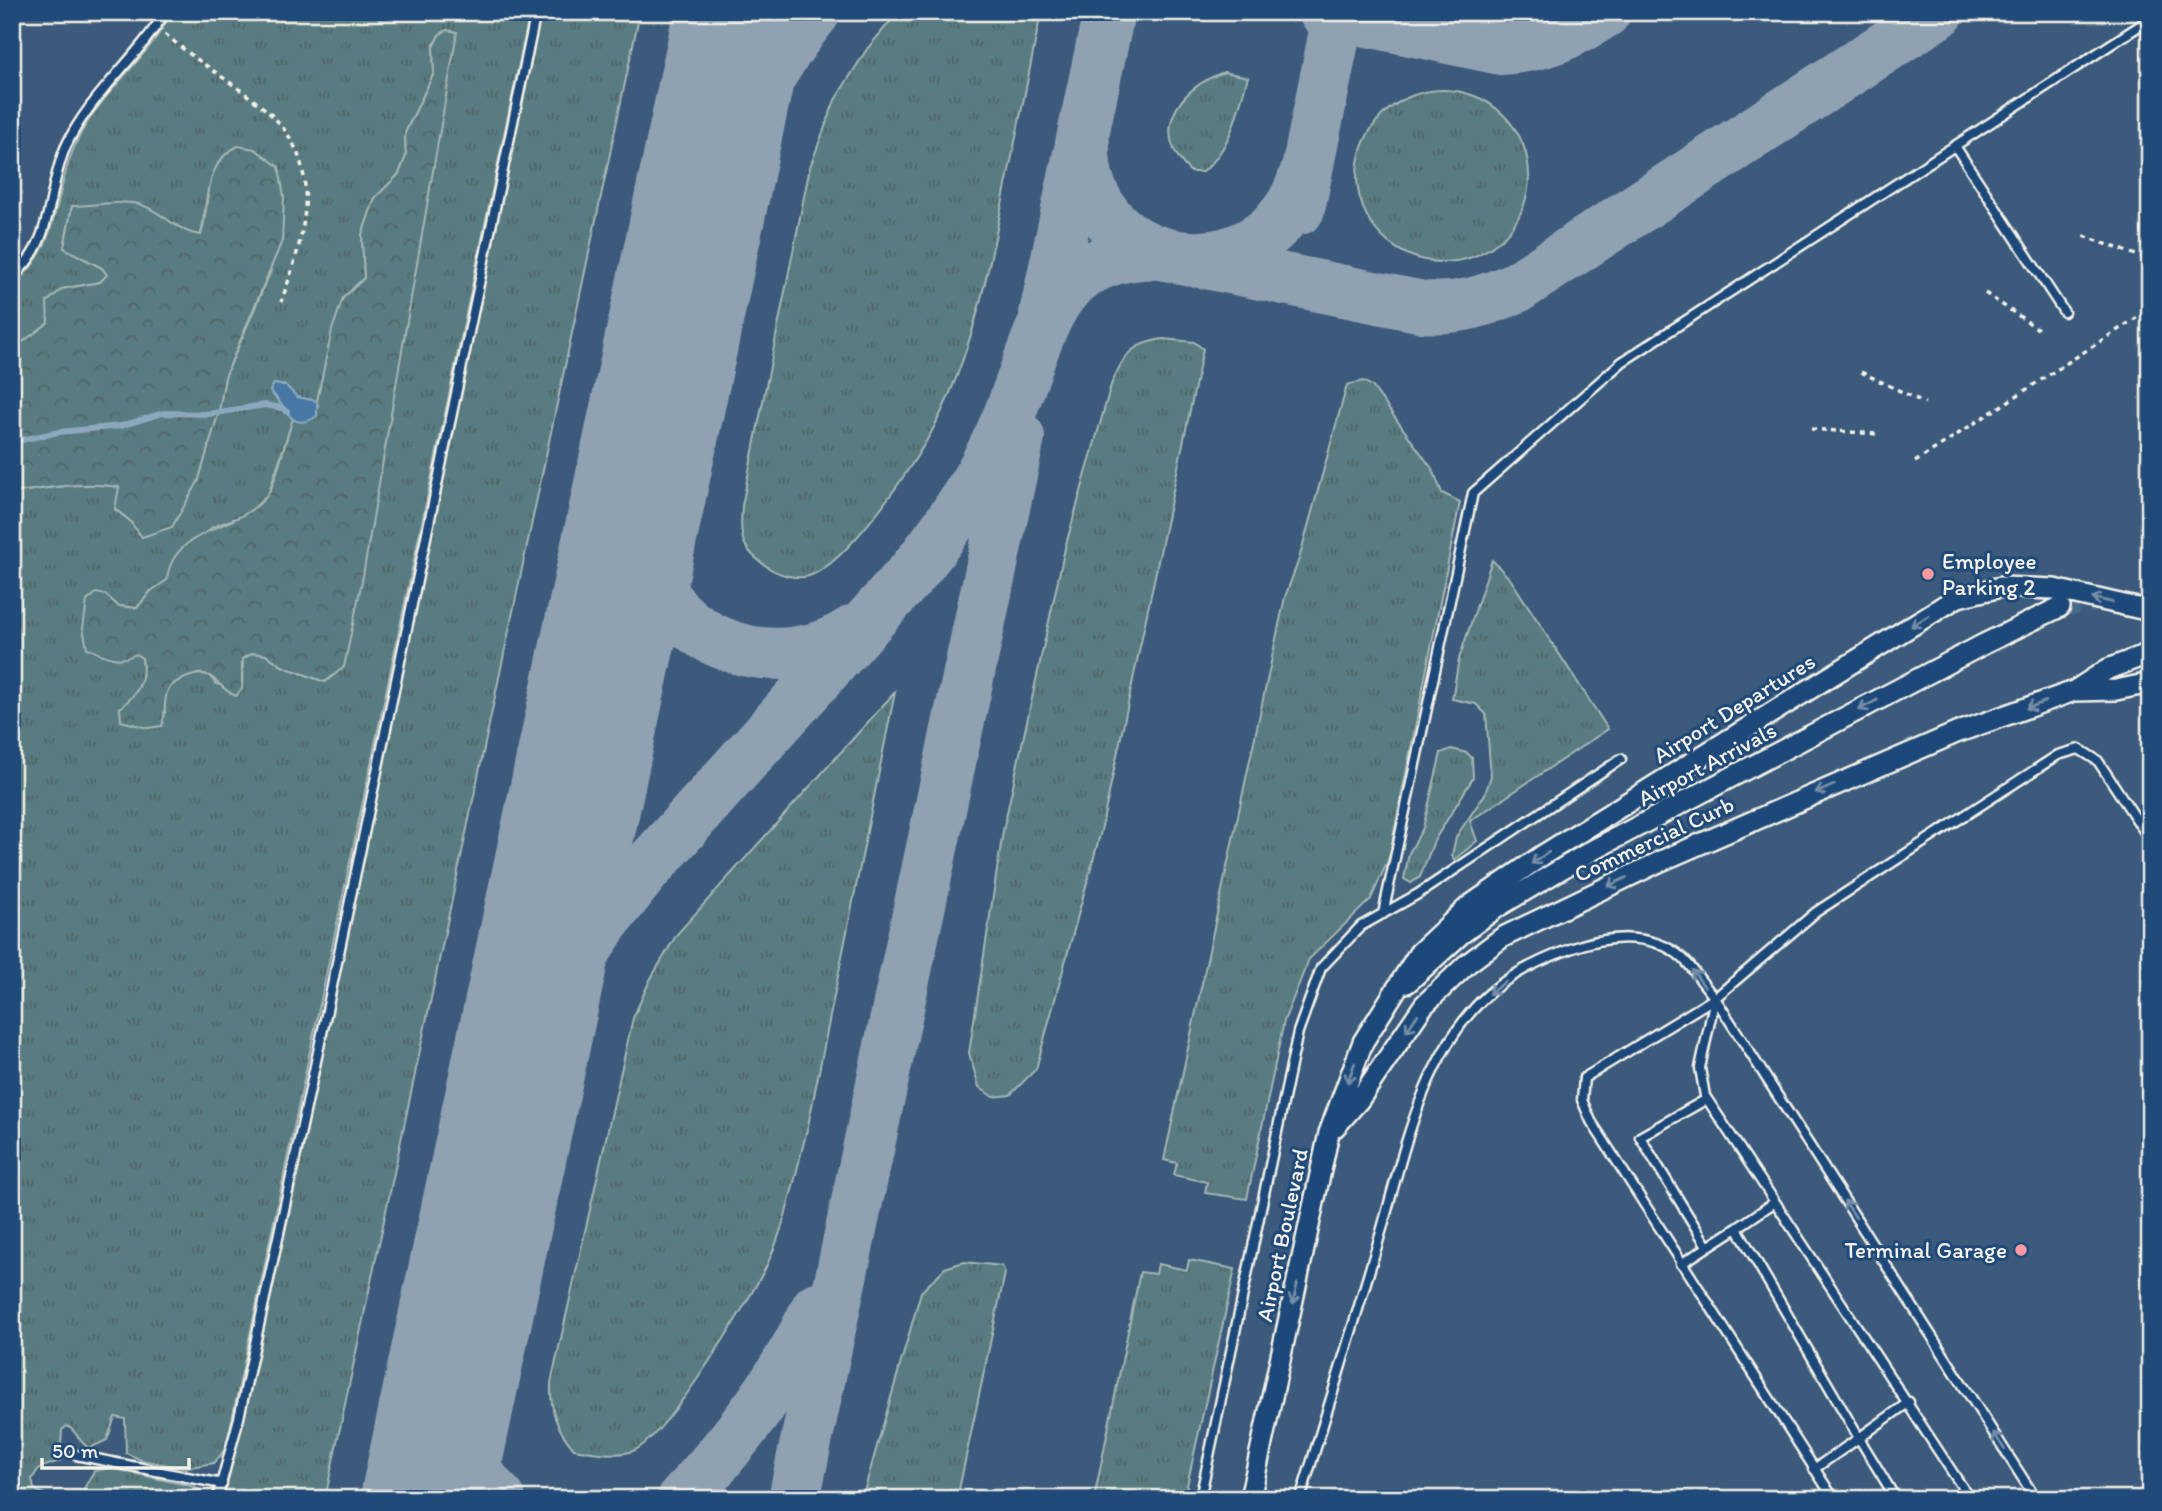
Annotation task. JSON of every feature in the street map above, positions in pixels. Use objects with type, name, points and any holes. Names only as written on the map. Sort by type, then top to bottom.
[{"type":"street","name":"Airport Departures","points":[[1395,992],[1419,953],[1469,906],[1543,855],[1958,597],[2001,587],[2053,589],[2150,611]]},
{"type":"street","name":"Airport Arrivals","points":[[1395,992],[1461,934],[1496,908],[1593,850],[1984,644],[2060,607]]},
{"type":"street","name":"Commercial Curb","points":[[1329,1133],[1359,1100],[1424,1005],[1468,964],[1503,937],[1661,861],[1834,785],[1956,733],[2074,691],[2108,669],[2150,653]]},
{"type":"street","name":"Commercial Curb","points":[[2074,691],[2116,690],[2150,683]]},
{"type":"street","name":"Airport Boulevard","points":[[1250,1499],[1329,1133],[1363,1042],[1395,992]]},
{"type":"lane","points":[[12,277],[28,261],[44,233],[62,160],[73,134],[165,12]]},
{"type":"lane","points":[[217,1499],[242,1404],[323,1028],[536,12]]},
{"type":"lane","points":[[1383,914],[1473,493],[1622,362],[2150,19]]},
{"type":"lane","points":[[1955,145],[2064,312]]},
{"type":"lane","points":[[1834,1499],[1591,1121],[1582,1100],[1584,1078],[1715,998],[1816,912],[2058,755],[2079,749],[2098,761],[2150,840]]},
{"type":"lane","points":[[1200,1499],[1298,1032],[1321,968],[1361,926],[1418,894],[1621,759]]},
{"type":"lane","points":[[1300,1499],[1431,1071],[1483,999],[1516,974],[1551,956],[1586,943],[1619,937],[1643,940],[1668,948],[1688,964],[1715,998],[2036,1499]]},
{"type":"lane","points":[[1715,998],[1700,1068],[1707,1099],[1909,1402],[1970,1499]]},
{"type":"lane","points":[[1707,1099],[1640,1137],[1707,1245]]},
{"type":"lane","points":[[1681,1264],[1775,1202]]},
{"type":"lane","points":[[1737,1228],[1896,1499]]},
{"type":"lane","points":[[1814,1469],[1909,1402]]},
{"type":"lane","points":[[76,1455],[222,1484]]},
{"type":"path","points":[[156,27],[216,76],[261,105],[292,140],[301,164],[307,210],[297,258],[281,302]]},
{"type":"path","points":[[2084,236],[2147,259]]},
{"type":"path","points":[[1985,293],[2038,330]]},
{"type":"path","points":[[1915,461],[2150,309]]},
{"type":"path","points":[[1861,372],[1925,403]]},
{"type":"path","points":[[1811,429],[1877,435]]},
{"type":"shaded area","points":[[12,12],[2150,12],[2150,1499],[12,1499]]},
{"type":"shaded area","points":[[274,384],[286,386],[297,397],[317,401],[317,416],[308,421],[294,420],[270,391]]},
{"type":"green space","points":[[172,12],[530,12],[226,1448],[214,1463],[184,1468],[141,1460],[126,1453],[125,1419],[115,1417],[107,1440],[90,1448],[67,1426],[62,1430],[60,1461],[39,1468],[32,1479],[34,1489],[54,1499],[12,1499],[12,493],[79,485],[120,487],[115,509],[129,520],[142,536],[198,482],[219,411],[225,377],[271,271],[208,189],[201,235],[135,212],[72,206],[64,248],[102,268],[107,275],[100,282],[62,289],[48,323],[12,350],[12,285],[40,254],[79,137],[100,105],[162,29]],"holes":[[[447,30],[325,682],[282,666],[267,655],[253,653],[243,659],[242,688],[216,684],[209,675],[189,676],[173,684],[164,694],[165,713],[148,728],[122,721],[120,708],[139,687],[143,674],[142,658],[136,654],[106,595],[118,606],[137,608],[151,591],[168,580],[212,527],[247,514],[268,495],[293,419],[270,391],[274,384],[286,386],[297,397],[317,401],[343,298],[364,278],[362,235],[375,198],[399,174],[406,156],[405,133],[434,73],[433,47],[439,35]]]},
{"type":"green space","points":[[541,12],[640,12],[325,1499],[222,1499],[245,1414],[291,1205]]},
{"type":"green space","points":[[898,12],[1041,12],[984,287],[968,345],[947,400],[912,464],[879,511],[842,553],[825,568],[809,576],[788,576],[769,568],[747,548],[741,527],[742,506],[810,167],[835,100],[867,49]]},
{"type":"green space","points":[[447,30],[457,32],[363,576],[344,667],[325,682],[282,666],[267,655],[253,653],[242,659],[242,688],[236,696],[207,675],[198,674],[178,681],[168,690],[162,726],[148,728],[121,721],[120,708],[139,687],[143,674],[142,658],[136,654],[117,659],[87,648],[83,628],[87,601],[96,593],[106,595],[118,606],[137,608],[151,591],[167,580],[172,563],[181,549],[193,539],[255,507],[267,496],[274,482],[293,419],[298,421],[318,406],[332,330],[343,298],[364,278],[362,235],[375,198],[399,174],[406,156],[405,133],[434,73],[433,47],[439,35]]},
{"type":"green space","points":[[1224,72],[1248,77],[1237,116],[1221,152],[1213,162],[1203,172],[1191,172],[1178,157],[1172,142],[1170,127],[1174,113],[1193,89]]},
{"type":"green space","points":[[1443,90],[1476,96],[1504,115],[1523,143],[1529,176],[1523,209],[1504,237],[1476,256],[1443,262],[1410,256],[1382,237],[1363,209],[1357,176],[1363,143],[1382,115],[1410,96]]},
{"type":"green space","points":[[238,146],[255,149],[279,167],[284,197],[282,241],[225,377],[219,411],[198,482],[172,527],[142,537],[129,520],[115,509],[119,487],[79,485],[12,493],[12,350],[48,323],[47,302],[62,289],[100,282],[107,275],[102,268],[64,248],[72,206],[118,203],[142,205],[183,230],[201,235],[213,173],[226,154]]},
{"type":"green space","points":[[1163,339],[1194,342],[1203,349],[1101,831],[1036,1069],[1010,1095],[993,1097],[979,1087],[969,1053],[1003,831],[1065,548],[1111,385],[1124,359],[1135,348]]},
{"type":"green space","points":[[1363,381],[1372,386],[1433,470],[1442,493],[1460,502],[1389,858],[1371,899],[1309,959],[1284,1021],[1247,1199],[1205,1193],[1207,1182],[1174,1175],[1177,1163],[1164,1160],[1285,597],[1299,559],[1347,385]]},
{"type":"green space","points":[[1492,560],[1511,580],[1608,729],[1470,821],[1477,841],[1454,860],[1452,855],[1456,837],[1485,794],[1491,776],[1486,714],[1476,704],[1452,699],[1459,659]]},
{"type":"green space","points":[[895,692],[808,1126],[786,1214],[774,1249],[726,1336],[686,1395],[648,1440],[633,1451],[619,1454],[574,1449],[555,1419],[551,1383],[633,1018],[650,980],[677,934]]},
{"type":"green space","points":[[1451,749],[1467,753],[1472,758],[1473,778],[1434,841],[1420,877],[1411,883],[1404,879],[1409,853],[1423,828],[1441,753]]},
{"type":"green space","points":[[1189,1260],[1235,1269],[1184,1499],[1094,1499],[1140,1272],[1156,1274],[1158,1264],[1187,1270]]},
{"type":"green space","points":[[964,1262],[1002,1266],[1005,1273],[957,1499],[862,1499],[921,1292],[945,1268]]},
{"type":"green space","points":[[110,1468],[191,1486],[200,1490],[206,1499],[64,1499],[81,1494],[94,1471]]},
{"type":"waterway","points":[[12,442],[59,432],[121,426],[163,413],[208,414],[265,405],[282,408],[287,412]]},
{"type":"taxiway","points":[[671,342],[725,169],[763,88],[787,49],[815,12]]},
{"type":"taxiway","points":[[1045,314],[1109,12]]},
{"type":"taxiway","points":[[1325,12],[1501,49],[1556,38],[1605,12]]},
{"type":"taxiway","points":[[1299,209],[1339,12]]},
{"type":"taxiway","points":[[490,1199],[531,1062],[574,969],[603,923],[646,869],[913,572],[939,538],[975,484],[995,447],[1048,315],[1057,299],[1078,277],[1111,260],[1161,254],[1423,307],[1461,306],[1484,300],[1519,286],[1939,12]]},
{"type":"taxiway","points":[[1084,143],[1091,187],[1111,222],[1142,245],[1179,256],[1217,255],[1254,242],[1285,215],[1305,174]]},
{"type":"taxiway","points":[[653,430],[644,494],[644,542],[647,558],[660,589],[679,615],[704,634],[732,647],[763,653],[795,653],[826,645],[855,630]]},
{"type":"taxiway","points":[[794,1499],[1019,437]]},
{"type":"taxiway","points":[[439,1499],[488,1209]]},
{"type":"taxiway","points":[[683,1499],[758,1408],[790,1360],[817,1308]]},
{"type":"taxiway","points":[[457,1410],[470,1458],[482,1479],[500,1499]]},
{"type":"runway","points":[[427,1499],[741,12]]},
{"type":"tunnel","points":[[2060,607],[2104,602]]},
{"type":"place","name":"Employee Parking 2","points":[[1928,574]]},
{"type":"place","name":"Terminal Garage","points":[[2021,1250]]}]
